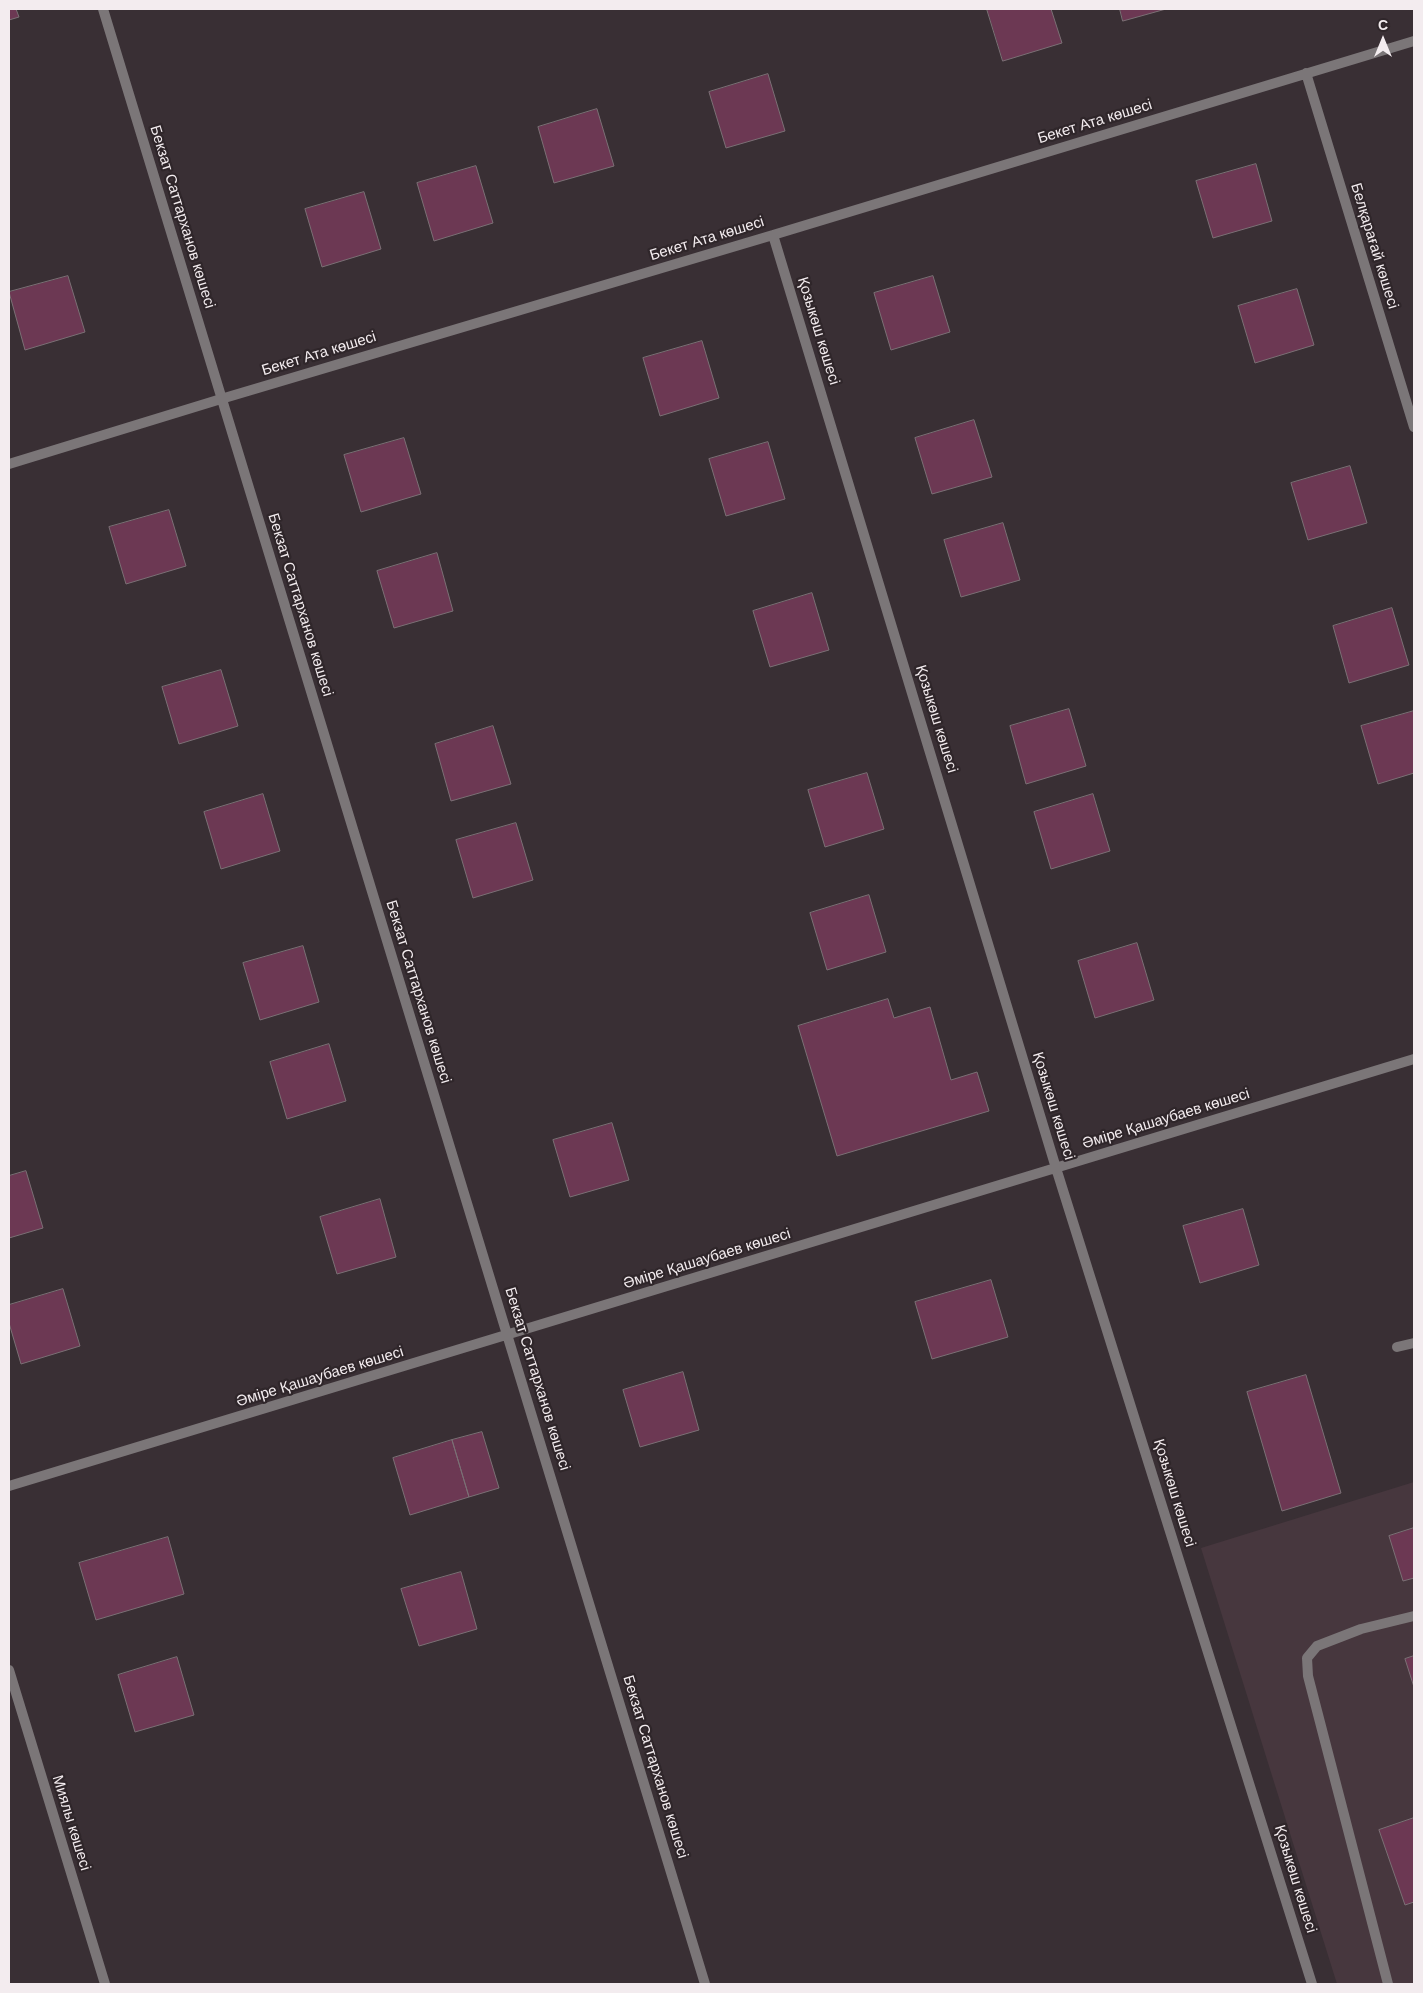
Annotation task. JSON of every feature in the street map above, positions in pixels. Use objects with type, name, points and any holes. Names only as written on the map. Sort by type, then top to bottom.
[{"type":"street","name":"Бекзат Саттарханов көшесі","points":[[103,9],[705,1984]]},
{"type":"street","name":"Бекет Ата көшесі","points":[[9,464],[1414,41]]},
{"type":"street","name":"Белқарағай көшесі","points":[[1306,73],[1414,427]]},
{"type":"street","name":"Қозыкөш көшесі","points":[[773,235],[1056,1168],[1312,1984]]},
{"type":"street","name":"Әміре Қашаубаев көшесі","points":[[9,1486],[1414,1058]]},
{"type":"street","points":[[1397,1347],[1414,1343]]},
{"type":"street","points":[[1388,1984],[1308,1676],[1307,1658],[1317,1646],[1361,1629],[1414,1616]]},
{"type":"street","name":"Миялы көшесі","points":[[9,1670],[105,1984]]},
{"type":"shaded area","points":[[1414,1482],[1414,1984],[1337,1984],[1201,1548]]},
{"type":"building","points":[[9,9],[16,9],[19,17],[9,20]]},
{"type":"building","points":[[987,9],[1051,9],[1062,43],[1003,61]]},
{"type":"building","points":[[1120,9],[1166,9],[1123,21]]},
{"type":"building","points":[[768,74],[785,131],[726,148],[709,92]]},
{"type":"building","points":[[597,109],[614,166],[554,183],[538,127]]},
{"type":"building","points":[[1256,164],[1272,221],[1213,238],[1196,181]]},
{"type":"building","points":[[476,166],[493,223],[434,241],[417,183]]},
{"type":"building","points":[[364,192],[381,249],[322,267],[305,209]]},
{"type":"building","points":[[68,276],[85,332],[25,350],[9,292]]},
{"type":"building","points":[[933,276],[950,332],[891,350],[874,293]]},
{"type":"building","points":[[1297,289],[1314,345],[1255,363],[1238,306]]},
{"type":"building","points":[[702,341],[719,398],[660,416],[643,358]]},
{"type":"building","points":[[974,420],[992,477],[932,494],[915,438]]},
{"type":"building","points":[[404,438],[421,494],[361,512],[344,455]]},
{"type":"building","points":[[768,442],[785,499],[726,516],[709,459]]},
{"type":"building","points":[[1350,466],[1367,523],[1308,540],[1291,483]]},
{"type":"building","points":[[169,510],[186,566],[126,584],[109,527]]},
{"type":"building","points":[[1003,523],[1020,580],[961,597],[944,540]]},
{"type":"building","points":[[437,553],[453,611],[394,628],[377,571]]},
{"type":"building","points":[[812,593],[829,650],[770,667],[753,611]]},
{"type":"building","points":[[1392,608],[1409,665],[1349,683],[1333,626]]},
{"type":"building","points":[[221,670],[238,726],[179,744],[162,687]]},
{"type":"building","points":[[1069,709],[1086,766],[1026,784],[1010,726]]},
{"type":"building","points":[[1414,711],[1414,773],[1378,784],[1361,726]]},
{"type":"building","points":[[493,726],[511,784],[451,801],[435,744]]},
{"type":"building","points":[[867,773],[884,829],[825,847],[808,790]]},
{"type":"building","points":[[263,794],[280,851],[221,869],[204,812]]},
{"type":"building","points":[[1093,794],[1110,851],[1051,869],[1034,812]]},
{"type":"building","points":[[516,823],[533,880],[473,898],[456,840]]},
{"type":"building","points":[[869,895],[886,952],[827,970],[810,913]]},
{"type":"building","points":[[1137,943],[1154,1000],[1095,1018],[1078,961]]},
{"type":"building","points":[[303,946],[319,1002],[260,1020],[243,963]]},
{"type":"building","points":[[888,999],[894,1018],[930,1007],[951,1080],[977,1072],[989,1111],[837,1156],[798,1026]]},
{"type":"building","points":[[329,1044],[346,1101],[287,1119],[270,1062]]},
{"type":"building","points":[[612,1123],[629,1180],[570,1197],[553,1140]]},
{"type":"building","points":[[26,1171],[43,1228],[9,1238],[9,1176]]},
{"type":"building","points":[[380,1199],[396,1257],[337,1274],[320,1217]]},
{"type":"building","points":[[1243,1209],[1259,1265],[1200,1283],[1183,1226]]},
{"type":"building","points":[[991,1280],[1008,1337],[932,1359],[915,1302]]},
{"type":"building","points":[[63,1289],[80,1346],[21,1364],[9,1323],[9,1305]]},
{"type":"building","points":[[683,1372],[699,1430],[640,1447],[623,1390]]},
{"type":"building","points":[[1306,1375],[1341,1493],[1282,1511],[1247,1392]]},
{"type":"building","points":[[482,1432],[499,1488],[469,1497],[452,1440]]},
{"type":"building","points":[[452,1440],[469,1497],[410,1515],[393,1458]]},
{"type":"building","points":[[1414,1528],[1414,1578],[1403,1581],[1389,1536]]},
{"type":"building","points":[[168,1537],[184,1594],[96,1620],[79,1563]]},
{"type":"building","points":[[461,1572],[477,1629],[419,1646],[401,1589]]},
{"type":"building","points":[[1414,1656],[1414,1687],[1405,1659]]},
{"type":"building","points":[[177,1657],[194,1715],[135,1732],[118,1675]]},
{"type":"building","points":[[1414,1818],[1414,1902],[1405,1905],[1379,1830]]}]
